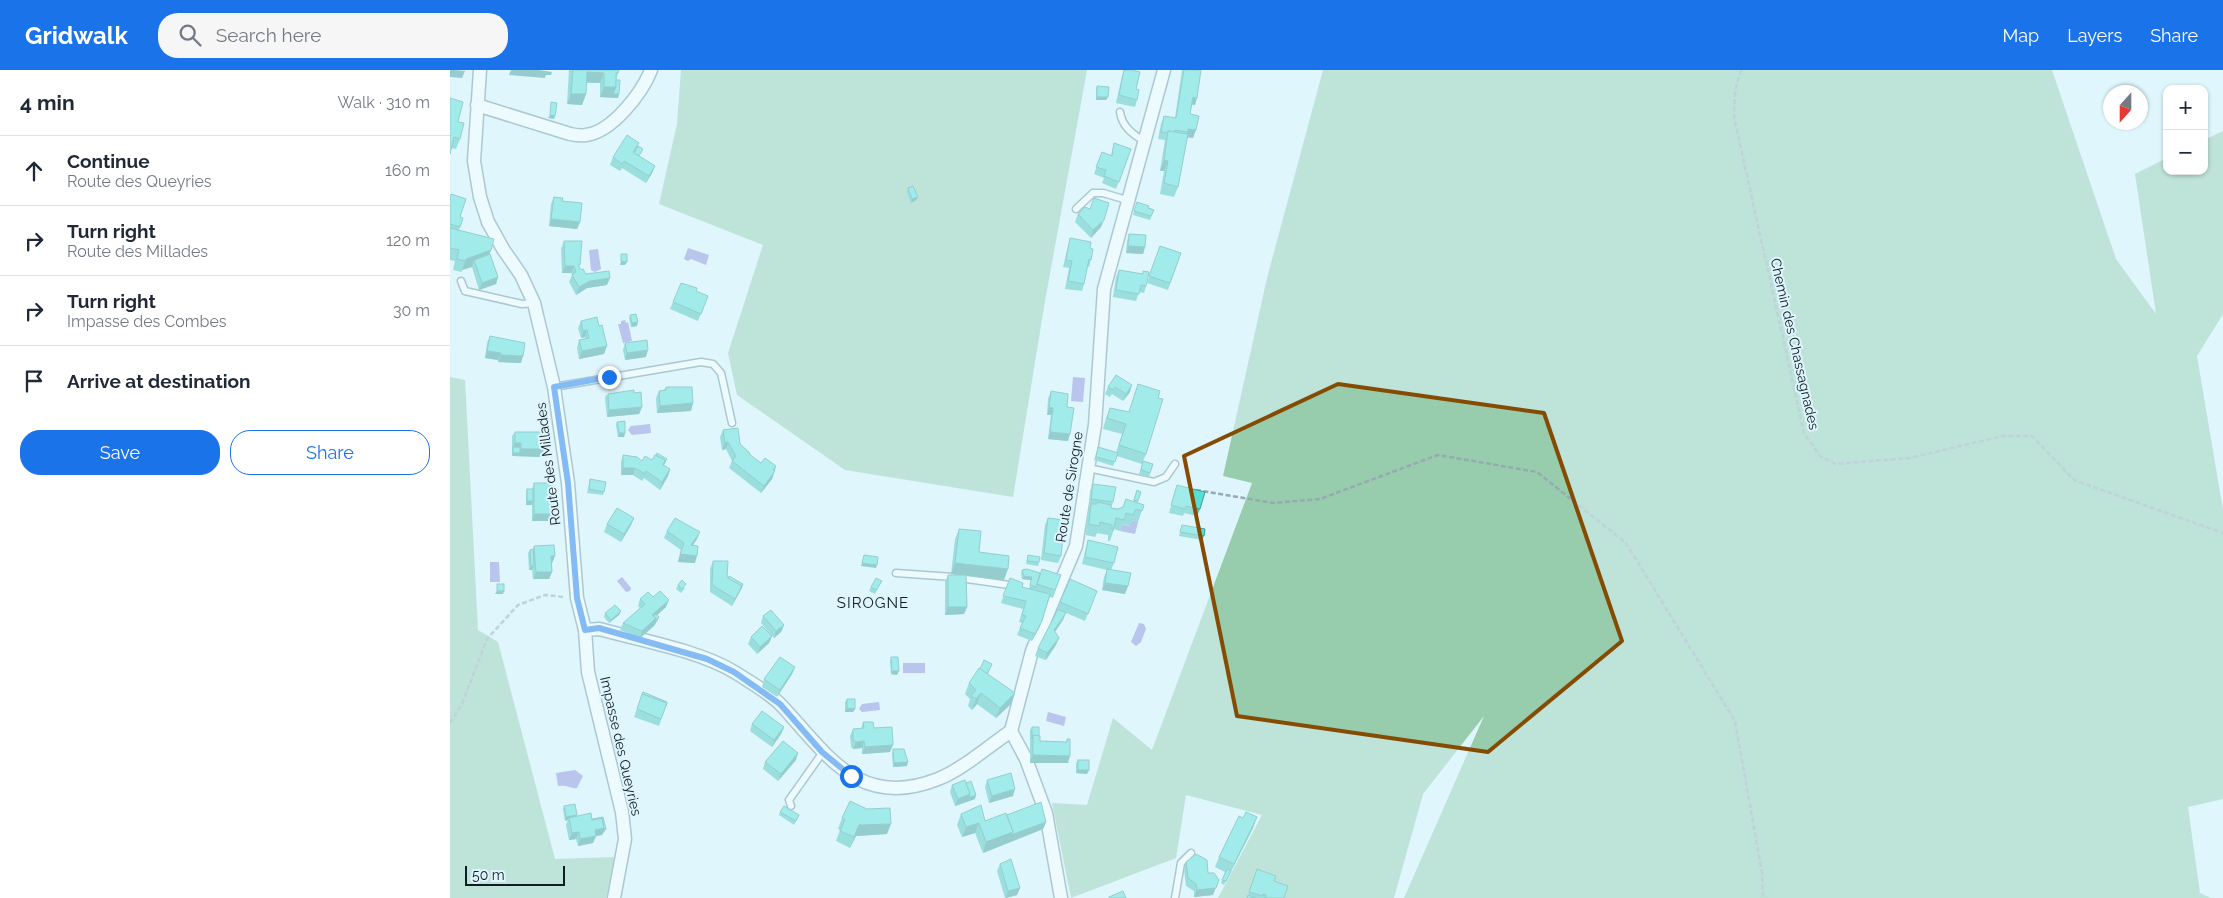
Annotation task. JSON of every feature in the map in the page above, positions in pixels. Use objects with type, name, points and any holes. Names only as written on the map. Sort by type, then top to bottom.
[{"type":"street","name":"Route des Millades","points":[[480,70],[474,160],[480,197],[488,222],[503,250],[521,275],[534,302],[554,387],[568,483],[577,598],[585,630]]},
{"type":"street","points":[[477,105],[570,134],[586,135],[603,128],[623,112],[646,82],[651,70]]},
{"type":"street","name":"Route de Sirogne","points":[[1011,732],[1032,651],[1050,600],[1076,546],[1095,425],[1104,290],[1164,70]]},
{"type":"street","points":[[585,630],[599,628],[707,659],[734,672],[780,704],[822,752],[851,776],[879,786],[910,788],[940,778],[1011,732],[1026,759],[1046,813],[1061,898]]},
{"type":"street","name":"Impasse des Queyries","points":[[585,630],[588,672],[623,821],[625,839],[614,898]]},
{"type":"lane","points":[[1120,112],[1122,120],[1133,134],[1144,141]]},
{"type":"lane","points":[[1076,209],[1093,193],[1104,193],[1127,200]]},
{"type":"lane","points":[[461,281],[466,291],[522,304],[534,302]]},
{"type":"lane","points":[[554,387],[701,362],[713,364],[720,373],[732,423]]},
{"type":"lane","points":[[1087,468],[1154,482],[1166,477],[1174,464]]},
{"type":"lane","points":[[896,573],[1007,583],[1020,587]]},
{"type":"lane","points":[[791,806],[789,800],[822,752]]},
{"type":"lane","points":[[1176,898],[1181,863],[1191,853]]},
{"type":"path","name":"Chemin des Chassagnades","points":[[1741,70],[1735,90],[1734,117],[1804,433],[1820,456],[1836,464],[1909,458],[2003,436],[2032,436],[2074,480],[2223,533]]},
{"type":"path","points":[[1188,489],[1273,502],[1320,499],[1438,455],[1537,472],[1626,542],[1735,721],[1762,872],[1763,898]]},
{"type":"path","points":[[450,723],[462,704],[487,639],[518,605],[545,595],[577,598]]},
{"type":"highlighted area","points":[[1338,384],[1544,413],[1622,641],[1488,752],[1237,716],[1184,456]]},
{"type":"green space","points":[[681,70],[1087,70],[1045,301],[1013,497],[845,470],[737,395],[728,353],[763,245],[659,204],[677,124]]},
{"type":"green space","points":[[1323,70],[2052,70],[2116,259],[2156,314],[2135,174],[2163,160],[2163,175],[2208,175],[2208,138],[2223,131],[2223,314],[2197,356],[2223,510],[2223,799],[2188,807],[2200,893],[2211,898],[1404,898],[1484,716],[1423,794],[1394,898],[1218,898],[1262,815],[1186,795],[1176,858],[1071,898],[1052,803],[1087,805],[1113,718],[1152,750],[1252,483],[1223,476],[1267,278]]},
{"type":"green space","points":[[450,377],[465,380],[478,630],[498,642],[555,859],[616,857],[606,898],[450,898]]},
{"type":"shaded area","points":[[688,248],[709,255],[706,265],[691,259],[688,261],[684,259]]},
{"type":"shaded area","points":[[598,249],[601,269],[595,272],[591,270],[589,250]]},
{"type":"shaded area","points":[[625,320],[626,323],[628,322],[632,341],[623,343],[618,324]]},
{"type":"shaded area","points":[[1073,377],[1085,378],[1083,402],[1071,401]]},
{"type":"shaded area","points":[[650,424],[651,433],[632,435],[628,430],[631,426]]},
{"type":"shaded area","points":[[1132,520],[1138,522],[1135,534],[1120,531],[1123,524],[1129,526]]},
{"type":"shaded area","points":[[490,562],[499,562],[500,582],[490,582]]},
{"type":"shaded area","points":[[622,577],[631,588],[630,591],[626,592],[617,581]]},
{"type":"shaded area","points":[[1139,623],[1144,624],[1146,629],[1141,642],[1136,646],[1131,642]]},
{"type":"shaded area","points":[[903,663],[925,663],[925,673],[903,673]]},
{"type":"shaded area","points":[[879,702],[880,710],[862,712],[859,709],[862,704]]},
{"type":"shaded area","points":[[1048,712],[1066,717],[1064,726],[1046,721]]},
{"type":"shaded area","points":[[575,770],[583,776],[577,788],[558,786],[556,773]]},
{"type":"building","points":[[573,70],[619,70],[616,73],[616,87],[604,87],[604,73],[587,72],[586,94],[571,94]]},
{"type":"building","points":[[1124,70],[1140,72],[1136,89],[1139,90],[1137,100],[1119,95]]},
{"type":"building","points":[[1184,70],[1201,70],[1197,98],[1193,97],[1190,114],[1199,116],[1196,130],[1188,129],[1188,132],[1175,130],[1175,132],[1168,131],[1168,133],[1161,132],[1164,116],[1176,118]]},
{"type":"building","points":[[616,80],[620,80],[619,94],[613,94],[616,87]]},
{"type":"building","points":[[1097,86],[1109,87],[1108,97],[1097,97]]},
{"type":"building","points":[[450,98],[463,102],[458,122],[464,123],[460,139],[454,137],[450,154]]},
{"type":"building","points":[[551,102],[557,103],[555,116],[550,115]]},
{"type":"building","points":[[1168,131],[1188,134],[1178,187],[1164,183],[1168,161],[1164,160]]},
{"type":"building","points":[[627,135],[639,143],[633,152],[655,166],[649,176],[624,161],[622,164],[613,157]]},
{"type":"building","points":[[1114,143],[1131,149],[1119,182],[1104,176],[1106,170],[1096,167],[1102,152],[1112,156]]},
{"type":"building","points":[[638,146],[643,149],[639,156],[634,153]]},
{"type":"building","points":[[913,186],[918,197],[912,199],[908,188]]},
{"type":"building","points":[[451,194],[466,199],[460,217],[463,218],[460,227],[450,224]]},
{"type":"building","points":[[554,197],[563,198],[562,201],[582,203],[580,222],[551,219]]},
{"type":"building","points":[[1094,198],[1109,203],[1104,220],[1093,230],[1078,214],[1085,207],[1090,209]]},
{"type":"building","points":[[1137,202],[1154,210],[1151,216],[1134,211]]},
{"type":"building","points":[[450,228],[494,239],[491,250],[466,259],[466,261],[457,259],[459,250],[450,248]]},
{"type":"building","points":[[1129,234],[1146,235],[1145,247],[1128,246]]},
{"type":"building","points":[[1070,238],[1091,242],[1090,248],[1093,249],[1084,284],[1068,281],[1072,261],[1066,260]]},
{"type":"building","points":[[564,241],[582,241],[580,265],[578,265],[581,270],[583,269],[586,274],[609,271],[610,278],[590,281],[579,287],[572,275],[576,272],[574,266],[565,266]]},
{"type":"building","points":[[1160,246],[1181,253],[1170,283],[1149,276]]},
{"type":"building","points":[[490,254],[498,277],[482,283],[474,260]]},
{"type":"building","points":[[621,254],[627,254],[627,262],[621,261]]},
{"type":"building","points":[[1119,270],[1143,274],[1143,271],[1149,272],[1146,286],[1141,285],[1139,294],[1116,290]]},
{"type":"building","points":[[681,283],[697,288],[696,291],[708,296],[701,314],[673,302]]},
{"type":"building","points":[[636,314],[638,322],[632,323],[630,315]]},
{"type":"building","points":[[597,317],[599,326],[602,325],[607,346],[582,351],[579,340],[589,338],[587,330],[583,331],[581,321]]},
{"type":"building","points":[[490,336],[525,343],[523,356],[501,355],[501,353],[487,351]]},
{"type":"building","points":[[647,340],[648,350],[627,353],[625,343]]},
{"type":"building","points":[[1116,375],[1132,385],[1126,394],[1115,387],[1113,390],[1108,387]]},
{"type":"building","points":[[1138,384],[1160,391],[1158,398],[1163,399],[1146,454],[1119,445],[1126,424],[1107,418],[1110,408],[1129,412]]},
{"type":"building","points":[[666,387],[692,387],[693,403],[660,406],[659,391],[666,390]]},
{"type":"building","points":[[634,390],[634,393],[641,392],[642,407],[609,410],[608,394]]},
{"type":"building","points":[[1051,391],[1068,394],[1067,407],[1074,408],[1070,434],[1050,432],[1053,408],[1049,407]]},
{"type":"building","points":[[625,421],[625,433],[619,433],[617,422]]},
{"type":"building","points":[[738,428],[740,444],[749,454],[761,463],[765,458],[776,466],[773,470],[775,471],[764,486],[732,461],[736,456],[728,442],[725,443],[723,430]]},
{"type":"building","points":[[515,432],[548,432],[548,449],[521,449],[521,443],[515,443]]},
{"type":"building","points":[[513,447],[520,447],[520,453],[513,453]]},
{"type":"building","points":[[1098,447],[1118,453],[1115,462],[1096,457]]},
{"type":"building","points":[[657,453],[667,459],[664,464],[665,460],[656,455]]},
{"type":"building","points":[[623,455],[637,457],[642,461],[645,456],[652,460],[655,455],[665,460],[663,465],[670,469],[662,482],[646,471],[645,474],[635,468],[623,468]]},
{"type":"building","points":[[1143,461],[1153,464],[1150,473],[1141,470]]},
{"type":"building","points":[[590,479],[606,482],[604,492],[589,489]]},
{"type":"building","points":[[534,483],[551,483],[551,514],[534,514]]},
{"type":"building","points":[[1093,484],[1116,487],[1113,502],[1091,499]]},
{"type":"building","points":[[1177,485],[1205,492],[1200,509],[1186,506],[1185,509],[1171,505]]},
{"type":"building","points":[[527,489],[533,489],[533,501],[527,501]]},
{"type":"building","points":[[1137,490],[1141,492],[1138,501],[1134,500]]},
{"type":"building","points":[[1126,499],[1144,505],[1142,511],[1136,509],[1133,515],[1126,513],[1124,520],[1116,518],[1113,531],[1112,525],[1100,522],[1099,526],[1089,524],[1091,504],[1097,504],[1097,502],[1111,505],[1111,508],[1118,509],[1123,507]]},
{"type":"building","points":[[617,508],[634,518],[624,534],[607,524]]},
{"type":"building","points":[[675,518],[700,532],[691,545],[698,546],[697,556],[680,554],[684,543],[667,531]]},
{"type":"building","points":[[1048,518],[1065,520],[1061,556],[1044,553]]},
{"type":"building","points":[[1182,525],[1205,529],[1204,536],[1180,532]]},
{"type":"building","points":[[959,529],[981,531],[979,552],[1009,556],[1008,569],[955,563]]},
{"type":"building","points":[[1088,540],[1118,547],[1114,563],[1085,557]]},
{"type":"building","points":[[554,545],[555,556],[551,556],[552,572],[536,572],[534,546]]},
{"type":"building","points":[[533,549],[534,566],[531,566],[530,550]]},
{"type":"building","points":[[864,555],[878,557],[877,565],[862,563]]},
{"type":"building","points":[[1028,555],[1040,557],[1039,562],[1027,561]]},
{"type":"building","points":[[713,561],[728,561],[727,577],[742,586],[735,599],[712,585]]},
{"type":"building","points":[[1027,569],[1040,573],[1036,587],[1030,585],[1032,577],[1024,576],[1022,570]]},
{"type":"building","points":[[1042,569],[1061,575],[1055,590],[1037,584]]},
{"type":"building","points":[[1107,569],[1131,573],[1128,586],[1105,583]]},
{"type":"building","points":[[948,575],[966,575],[967,607],[948,607]]},
{"type":"building","points":[[729,576],[743,584],[742,586],[728,578]]},
{"type":"building","points":[[876,578],[882,581],[876,590],[871,587]]},
{"type":"building","points":[[1010,578],[1023,583],[1022,587],[1050,594],[1042,621],[1035,634],[1020,628],[1026,616],[1022,615],[1026,601],[1003,596]]},
{"type":"building","points":[[1070,579],[1097,591],[1088,614],[1060,602]]},
{"type":"building","points":[[682,580],[686,584],[682,589],[678,585]]},
{"type":"building","points":[[497,584],[504,584],[504,591],[497,591]]},
{"type":"building","points":[[660,591],[669,600],[652,615],[656,618],[642,631],[623,623],[645,604],[640,599],[648,592],[653,597]]},
{"type":"building","points":[[615,605],[621,611],[611,620],[605,613]]},
{"type":"building","points":[[1058,609],[1066,613],[1054,630],[1059,638],[1047,653],[1038,648]]},
{"type":"building","points":[[771,610],[784,625],[776,631],[763,616]]},
{"type":"building","points":[[656,614],[659,617],[655,622],[656,618],[653,616]]},
{"type":"building","points":[[762,626],[772,636],[760,647],[751,637]]},
{"type":"building","points":[[780,657],[795,667],[780,690],[764,679]]},
{"type":"building","points":[[891,657],[898,657],[899,671],[892,671]]},
{"type":"building","points":[[984,660],[992,664],[987,674],[980,669]]},
{"type":"building","points":[[979,668],[1015,693],[1000,708],[981,693],[976,699],[971,696],[976,690],[969,683]]},
{"type":"building","points":[[643,692],[667,702],[667,703],[642,694]]},
{"type":"building","points":[[642,694],[667,703],[661,719],[637,709]]},
{"type":"building","points":[[847,699],[855,699],[855,709],[847,708]]},
{"type":"building","points":[[762,711],[784,727],[774,740],[752,724]]},
{"type":"building","points":[[863,722],[873,722],[874,728],[892,727],[893,745],[865,747],[864,741],[856,742],[853,740],[853,729],[864,728]]},
{"type":"building","points":[[1032,727],[1039,727],[1039,736],[1033,735],[1032,739]]},
{"type":"building","points":[[1033,735],[1040,736],[1040,741],[1067,742],[1067,739],[1070,739],[1070,756],[1033,755]]},
{"type":"building","points":[[783,741],[798,753],[781,774],[765,762]]},
{"type":"building","points":[[893,749],[904,749],[908,762],[894,763]]},
{"type":"building","points":[[1078,760],[1089,760],[1089,770],[1078,770]]},
{"type":"building","points":[[1011,773],[1015,789],[992,796],[987,780]]},
{"type":"building","points":[[965,780],[970,794],[958,799],[952,785]]},
{"type":"building","points":[[971,781],[976,795],[969,798],[970,794],[966,783]]},
{"type":"building","points":[[850,801],[867,809],[890,808],[891,824],[859,825],[854,837],[840,831],[845,820],[842,818]]},
{"type":"building","points":[[1041,802],[1046,822],[1011,835],[1013,832],[1007,815]]},
{"type":"building","points":[[575,804],[577,815],[566,817],[564,806]]},
{"type":"building","points":[[981,805],[985,821],[1006,813],[1013,832],[986,842],[979,823],[966,827],[961,814]]},
{"type":"building","points":[[784,806],[799,815],[796,821],[780,812]]},
{"type":"building","points":[[1246,812],[1257,817],[1234,864],[1219,857],[1239,816],[1243,818]]},
{"type":"building","points":[[591,813],[592,820],[602,818],[604,828],[595,830],[596,836],[580,839],[579,832],[572,833],[569,818]]},
{"type":"building","points":[[603,817],[606,829],[604,829],[602,818],[592,820]]},
{"type":"building","points":[[1196,854],[1207,860],[1208,873],[1214,873],[1219,880],[1216,888],[1197,890],[1196,884],[1188,878],[1186,862]]},
{"type":"building","points":[[1011,859],[1020,888],[1008,891],[1000,864]]},
{"type":"building","points":[[1227,869],[1231,871],[1226,881],[1222,880]]},
{"type":"building","points":[[1257,869],[1276,876],[1274,881],[1288,886],[1284,898],[1268,898],[1263,894],[1263,896],[1249,892]]},
{"type":"building","points":[[1123,891],[1126,898],[1109,898],[1109,897]]},
{"type":"district","name":"SIROGNE","points":[[873,603]]},
{"type":"route","points":[[609,377],[554,387],[568,483],[577,598],[585,630],[599,628],[707,659],[734,672],[780,704],[822,752],[851,776]]}]
